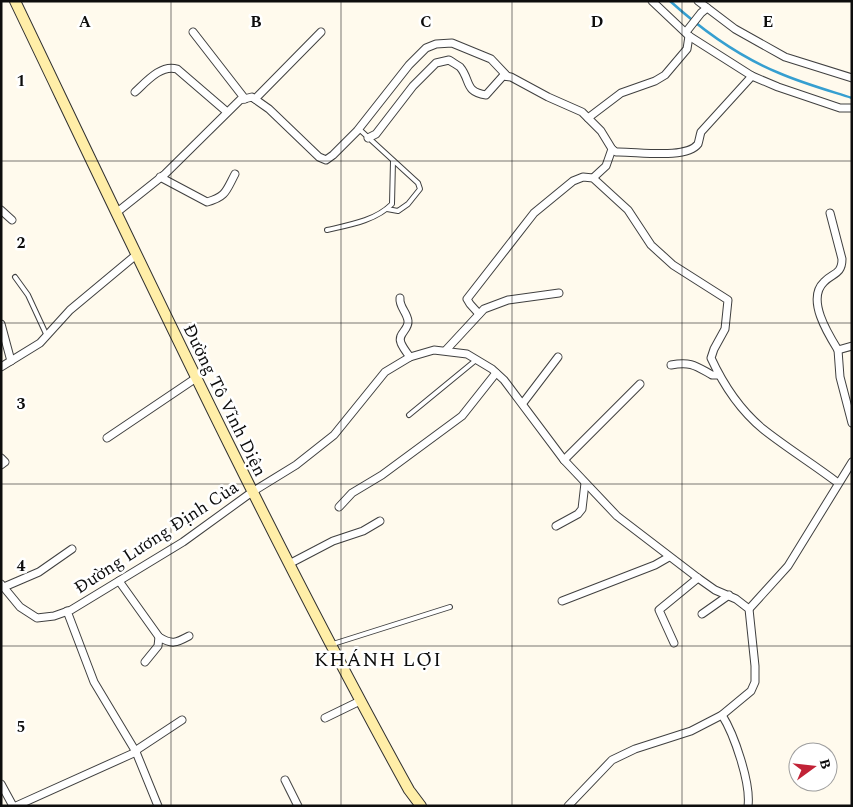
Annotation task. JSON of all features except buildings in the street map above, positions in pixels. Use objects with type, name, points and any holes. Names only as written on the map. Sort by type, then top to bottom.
[{"type":"main road","name":"Đường Tô Vĩnh Diện","points":[[15,1],[252,492],[360,701],[409,790],[421,806]]},
{"type":"street","points":[[652,1],[688,32],[752,76],[840,108],[852,108]]},
{"type":"street","points":[[698,1],[704,11],[785,57],[852,78]]},
{"type":"street","points":[[588,118],[622,93],[665,75],[687,49],[688,32],[704,11]]},
{"type":"street","points":[[193,32],[245,98]]},
{"type":"street","points":[[255,99],[321,32]]},
{"type":"street","points":[[116,213],[160,177],[227,112],[245,98],[252,97],[270,109],[319,157],[326,160],[359,129],[409,65],[426,48],[436,44],[452,42],[491,58],[507,76],[582,112],[601,131],[612,149],[616,152],[668,154],[690,150],[698,144],[701,132],[752,76]]},
{"type":"street","points":[[368,138],[376,134],[413,86],[436,63],[450,60],[460,68],[469,88],[478,94],[486,95],[503,76],[507,76]]},
{"type":"street","points":[[135,92],[162,69],[171,67],[177,69],[227,112]]},
{"type":"street","points":[[593,178],[606,166],[612,149]]},
{"type":"street","points":[[160,177],[207,202],[219,199],[235,174]]},
{"type":"street","points":[[479,314],[467,299],[534,213],[573,182],[583,177],[593,178],[628,210],[651,245],[673,265],[728,300],[725,329],[714,348],[711,358],[718,374],[732,395],[761,427],[838,483]]},
{"type":"street","points":[[1,210],[12,220]]},
{"type":"street","points":[[830,213],[842,265],[834,276],[824,282],[816,300],[824,327],[838,350],[840,377],[852,423]]},
{"type":"street","points":[[1,367],[40,343],[70,310],[136,255]]},
{"type":"street","points":[[446,350],[484,309],[508,300],[559,293]]},
{"type":"street","points":[[400,298],[400,303],[408,322],[400,336],[400,340],[410,357]]},
{"type":"street","points":[[1,324],[11,361]]},
{"type":"street","points":[[838,350],[852,346]]},
{"type":"street","name":"Đường Lương Định Của","points":[[3,586],[20,608],[37,618],[54,616],[67,611],[183,542],[252,492],[296,466],[334,435],[385,372],[410,357],[434,350],[446,350]]},
{"type":"street","points":[[446,350],[467,354],[496,372],[523,404],[564,460],[617,516],[715,590],[729,595],[749,609]]},
{"type":"street","points":[[523,404],[558,357]]},
{"type":"street","points":[[671,365],[688,364],[699,367],[712,375],[718,374]]},
{"type":"street","points":[[339,507],[352,493],[382,475],[462,416],[496,372]]},
{"type":"street","points":[[106,438],[196,378]]},
{"type":"street","points":[[564,460],[640,384]]},
{"type":"street","points":[[1,458],[5,462],[1,465]]},
{"type":"street","points":[[568,806],[612,760],[635,748],[691,730],[722,715],[751,692],[755,682],[755,666],[749,609],[788,566],[852,462]]},
{"type":"street","points":[[556,526],[578,514],[582,509],[585,483]]},
{"type":"street","points":[[289,564],[333,541],[363,531],[380,521]]},
{"type":"street","points":[[3,586],[40,572],[72,549]]},
{"type":"street","points":[[562,601],[655,565],[669,557]]},
{"type":"street","points":[[674,643],[659,610],[698,578]]},
{"type":"street","points":[[119,581],[159,637],[168,643],[179,642],[189,636]]},
{"type":"street","points":[[702,614],[729,595]]},
{"type":"street","points":[[67,611],[94,682],[136,752],[158,806]]},
{"type":"street","points":[[145,662],[158,646],[159,637]]},
{"type":"street","points":[[325,718],[360,701]]},
{"type":"street","points":[[722,715],[736,742],[748,796],[748,806]]},
{"type":"street","points":[[1,784],[15,806],[136,752],[138,748],[182,720]]},
{"type":"street","points":[[285,780],[298,806]]},
{"type":"lane","points":[[359,129],[418,183],[420,189],[408,204],[398,211],[387,209]]},
{"type":"lane","points":[[327,230],[365,220],[387,209],[392,204],[393,161]]},
{"type":"lane","points":[[15,278],[28,296],[47,336]]},
{"type":"lane","points":[[409,415],[476,360]]},
{"type":"lane","points":[[330,645],[450,607]]},
{"type":"waterway","points":[[670,1],[708,32],[750,59],[788,77],[852,98]]},
{"type":"district","name":"KHÁNH LỢI","points":[[378,659]]}]
